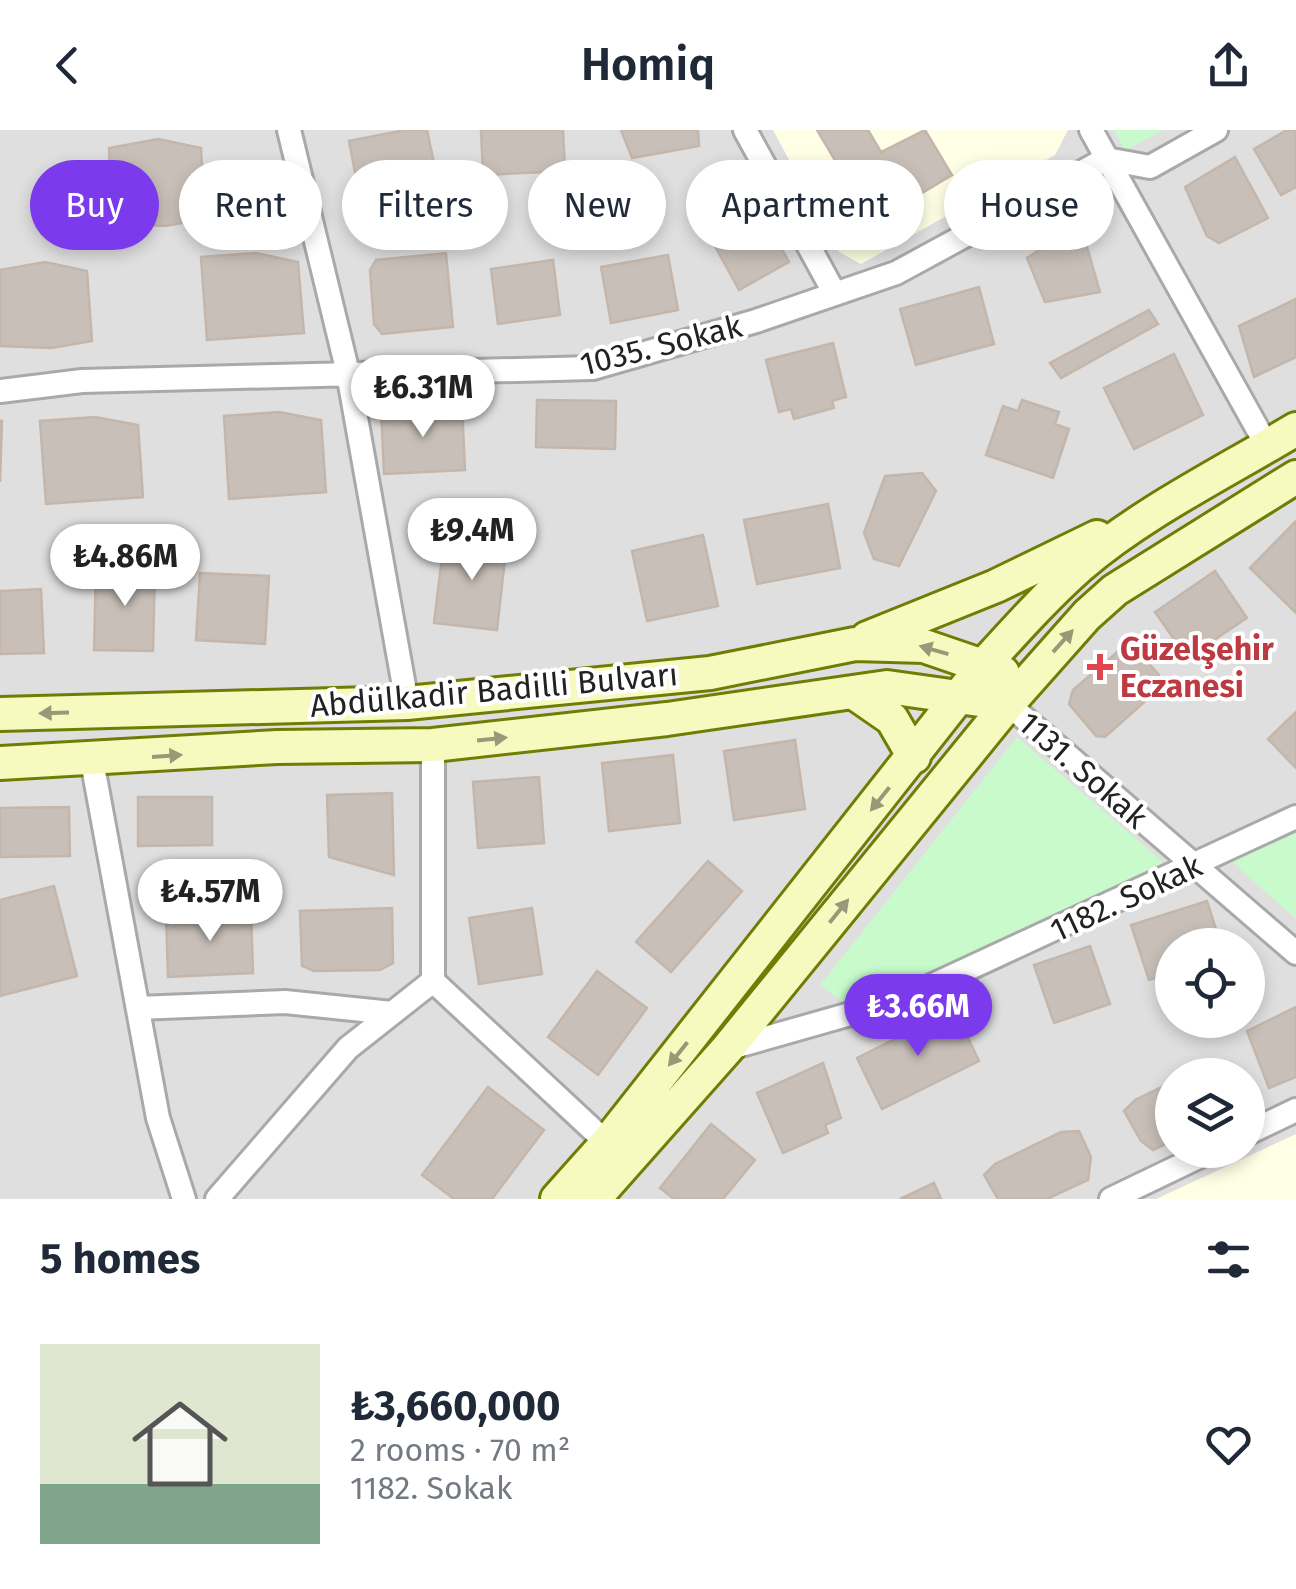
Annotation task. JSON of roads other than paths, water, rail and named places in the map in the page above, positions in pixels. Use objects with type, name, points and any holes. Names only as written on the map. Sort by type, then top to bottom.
[{"type":"main road","points":[[558,1199],[607,1143],[983,666],[1083,564],[1296,429]]},
{"type":"main road","points":[[604,1196],[1017,693],[1115,590],[1296,477]]},
{"type":"main road","points":[[850,645],[996,586],[1213,480]]},
{"type":"main road","name":"Abdülkadir Badilli Bulvarı","points":[[0,714],[407,704],[710,673],[850,645],[924,646],[983,666],[1017,693]]},
{"type":"main road","name":"Abdülkadir Badilli Bulvarı","points":[[0,763],[277,748],[433,745],[667,719],[887,687],[963,696],[1017,693]]},
{"type":"main road","points":[[853,692],[892,718],[914,757]]},
{"type":"street","points":[[290,130],[348,373],[407,704]]},
{"type":"street","points":[[744,130],[835,294]]},
{"type":"street","points":[[1091,130],[1106,160]]},
{"type":"street","points":[[1114,161],[1150,167],[1216,130]]},
{"type":"street","points":[[1114,174],[1267,446]]},
{"type":"street","name":"1035. Sokak","points":[[0,391],[82,381],[593,368],[835,294],[896,273],[944,247]]},
{"type":"street","name":"1131. Sokak","points":[[1017,693],[1195,867],[1296,953]]},
{"type":"street","points":[[433,745],[433,981],[607,1143]]},
{"type":"street","points":[[92,761],[158,1118],[184,1199]]},
{"type":"street","name":"1182. Sokak","points":[[726,1048],[903,999],[1296,817]]},
{"type":"street","points":[[218,1199],[348,1048],[433,981]]},
{"type":"street","points":[[138,1008],[286,1002],[392,1013]]},
{"type":"street","points":[[1265,1125],[1296,1110]]},
{"type":"street","points":[[1111,1199],[1176,1168]]},
{"type":"place","name":"Güzelşehir Eczanesi","points":[[1100,667]]}]
